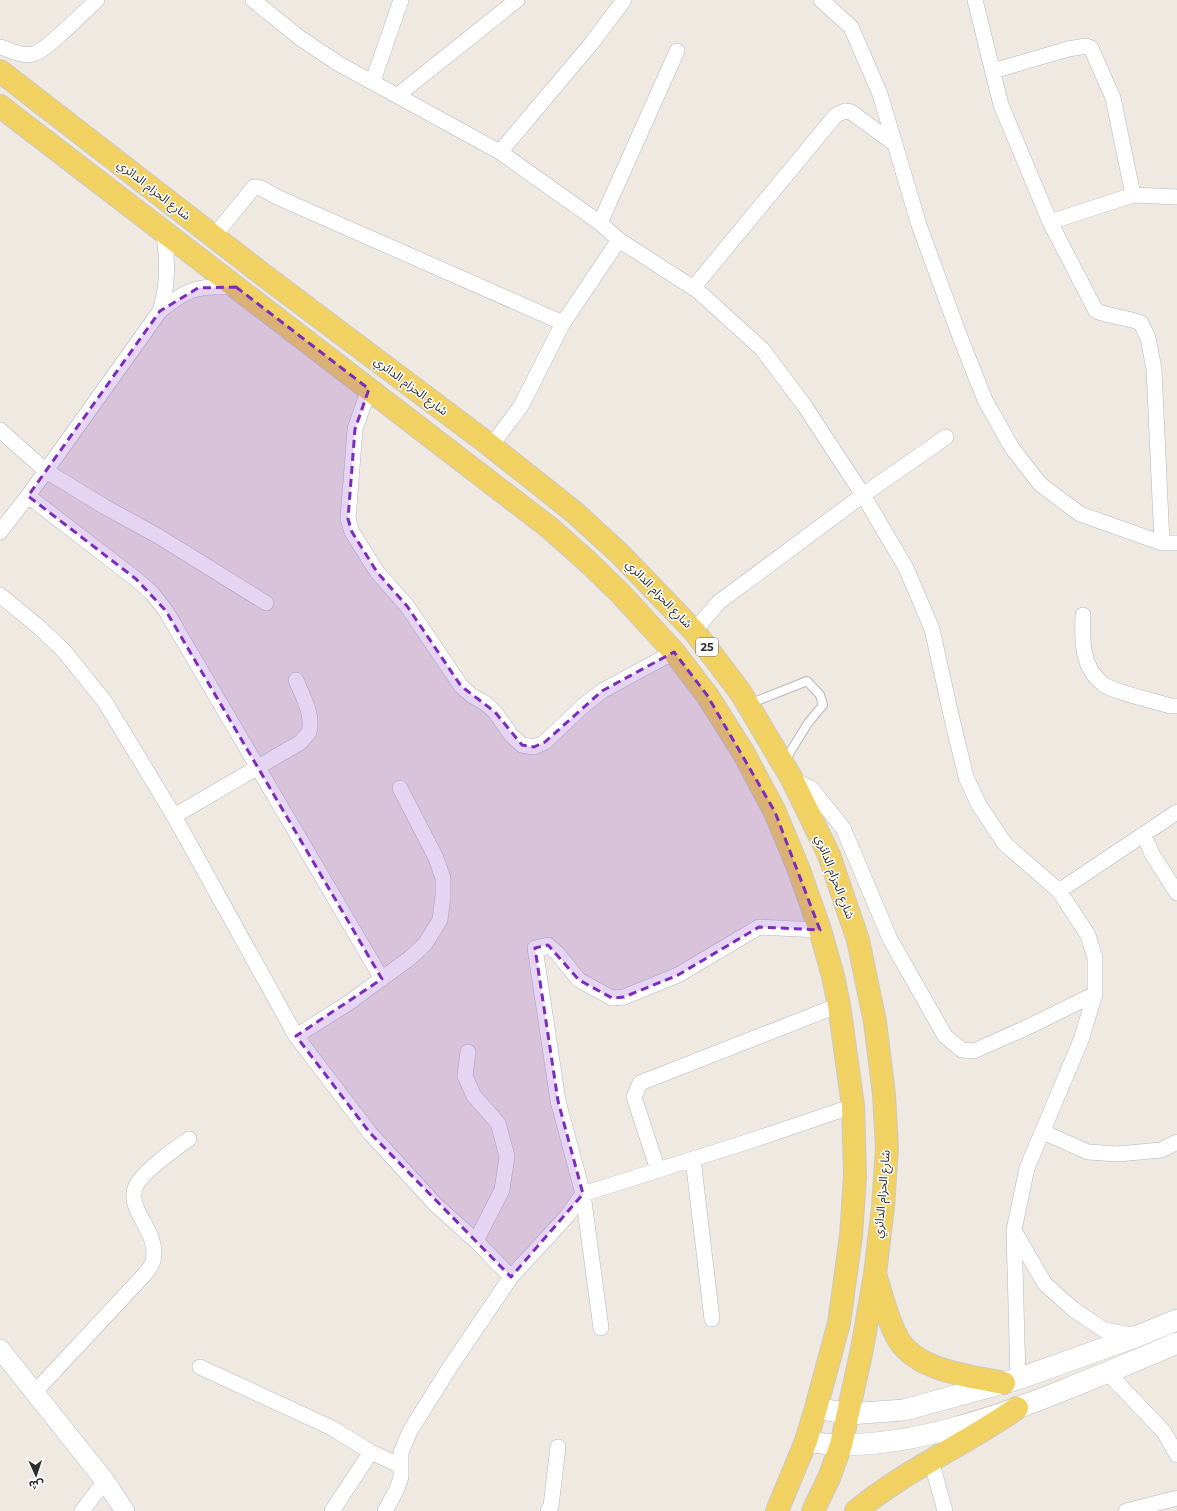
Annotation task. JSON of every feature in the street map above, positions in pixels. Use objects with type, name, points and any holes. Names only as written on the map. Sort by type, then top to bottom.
[{"type":"main road","name":"شارع الحزام الدائري","points":[[0,70],[214,236],[491,446],[574,512],[620,554],[694,631],[741,693],[787,772],[829,855],[858,940],[875,1022],[884,1095],[887,1148],[883,1207],[875,1274],[849,1414],[841,1445],[829,1478],[813,1511]]},
{"type":"main road","name":"25","points":[[0,106],[551,529],[588,562],[674,652],[711,702],[743,752],[775,812],[820,930],[839,1005],[853,1106],[855,1176],[851,1236],[839,1323],[806,1441],[777,1511]]},
{"type":"main road","points":[[875,1274],[896,1336],[904,1348],[916,1358],[931,1366],[955,1373],[1011,1381]]},
{"type":"main road","points":[[816,1408],[849,1414],[898,1412],[1011,1381],[1138,1336],[1177,1320]]},
{"type":"main road","points":[[806,1441],[841,1445],[891,1441],[918,1437],[949,1429],[1017,1408],[1108,1373],[1177,1343]]},
{"type":"main road","points":[[856,1511],[931,1460],[992,1426],[1017,1408]]},
{"type":"street","points":[[0,47],[23,54],[34,54],[46,46],[97,0]]},
{"type":"street","points":[[252,0],[300,38],[339,64],[373,81],[500,152],[600,223],[618,240],[693,288],[762,349],[804,405],[863,495],[906,568],[932,629],[966,777],[979,805],[1004,844],[1059,891],[1088,935],[1095,958],[1095,994],[1081,1040],[1027,1168],[1014,1230],[1011,1381]]},
{"type":"street","points":[[373,81],[401,0]]},
{"type":"street","points":[[398,95],[517,0]]},
{"type":"street","points":[[500,152],[590,44],[624,0]]},
{"type":"street","points":[[821,0],[851,28],[880,94],[919,226],[960,337],[985,400],[1012,448],[1040,484],[1080,514],[1170,543],[1154,368],[1148,338],[1141,323],[1131,319],[1107,316],[1096,311],[1050,222],[1001,105],[976,0]]},
{"type":"street","points":[[993,71],[1068,49],[1086,46],[1091,48],[1113,98],[1133,195]]},
{"type":"street","points":[[600,223],[677,51]]},
{"type":"street","points":[[693,288],[836,115],[845,111],[851,112],[895,144]]},
{"type":"street","points":[[214,236],[254,187],[261,188],[284,200],[563,323]]},
{"type":"street","points":[[1050,222],[1133,195],[1177,197]]},
{"type":"street","points":[[0,532],[28,496],[160,311],[165,296],[168,271],[164,232]]},
{"type":"street","points":[[491,446],[521,406],[563,323],[618,240]]},
{"type":"street","points":[[160,311],[178,298],[198,288],[236,287]]},
{"type":"street","points":[[369,389],[355,429],[348,519],[352,532],[377,572],[407,606],[461,686],[495,712],[512,735],[522,744],[534,747],[545,742],[583,706],[602,691],[674,652]]},
{"type":"street","points":[[0,430],[46,471],[105,507],[158,536],[266,602]]},
{"type":"street","points":[[694,631],[719,602],[863,495],[946,436]]},
{"type":"street","points":[[28,496],[136,579],[152,593],[166,611],[382,979]]},
{"type":"street","points":[[0,595],[40,628],[64,651],[90,683],[116,719],[174,816],[296,1036],[370,1133],[436,1205],[476,1241],[511,1277]]},
{"type":"street","points":[[1083,615],[1082,640],[1087,662],[1094,674],[1103,684],[1119,691],[1170,706],[1177,706]]},
{"type":"street","points":[[174,816],[301,742],[308,733],[310,721],[308,710],[296,680]]},
{"type":"street","points":[[787,772],[811,788],[843,828],[890,939],[945,1036],[962,1050],[974,1051],[1030,1026],[1095,994]]},
{"type":"street","points":[[296,1036],[347,1004],[410,958],[426,944],[440,920],[443,896],[443,878],[436,858],[400,788]]},
{"type":"street","points":[[1059,891],[1177,812]]},
{"type":"street","points":[[1144,835],[1152,854],[1177,893]]},
{"type":"street","points":[[602,1328],[583,1194],[558,1101],[535,948],[548,945],[558,954],[579,980],[612,998],[624,997],[678,975],[759,927],[820,930]]},
{"type":"street","points":[[658,1170],[634,1097],[640,1083],[839,1005]]},
{"type":"street","points":[[468,1052],[466,1076],[474,1096],[498,1123],[507,1156],[502,1190],[476,1241]]},
{"type":"street","points":[[385,1511],[398,1489],[401,1477],[401,1452],[410,1431],[450,1366],[511,1277],[567,1216],[583,1194],[756,1139],[853,1106]]},
{"type":"street","points":[[1043,1132],[1088,1152],[1118,1154],[1162,1150],[1177,1142]]},
{"type":"street","points":[[34,1393],[146,1274],[153,1262],[154,1249],[151,1235],[135,1204],[134,1195],[136,1185],[157,1163],[189,1140]]},
{"type":"street","points":[[693,1159],[712,1319]]},
{"type":"street","points":[[1014,1230],[1045,1284],[1072,1309],[1104,1330],[1138,1336]]},
{"type":"street","points":[[0,1349],[105,1481],[125,1511]]},
{"type":"street","points":[[200,1366],[332,1428],[371,1452],[401,1466]]},
{"type":"street","points":[[1108,1373],[1164,1432],[1177,1455]]},
{"type":"street","points":[[548,1511],[551,1506],[558,1447]]},
{"type":"street","points":[[332,1511],[371,1452]]},
{"type":"street","points":[[931,1460],[945,1511]]},
{"type":"street","points":[[82,1511],[105,1481]]},
{"type":"street","points":[[1126,1511],[1177,1498]]},
{"type":"lane","points":[[748,705],[807,681],[820,695],[823,705],[808,723],[787,772]]},
{"type":"highlighted area","points":[[236,287],[369,389],[355,429],[348,519],[352,532],[377,572],[407,606],[461,686],[495,712],[522,745],[534,747],[545,742],[602,691],[674,652],[707,695],[775,812],[820,930],[759,927],[678,975],[624,997],[612,998],[579,980],[548,945],[535,948],[558,1101],[583,1194],[511,1277],[370,1133],[296,1036],[382,979],[166,611],[136,579],[28,496],[160,311],[198,288]]}]
